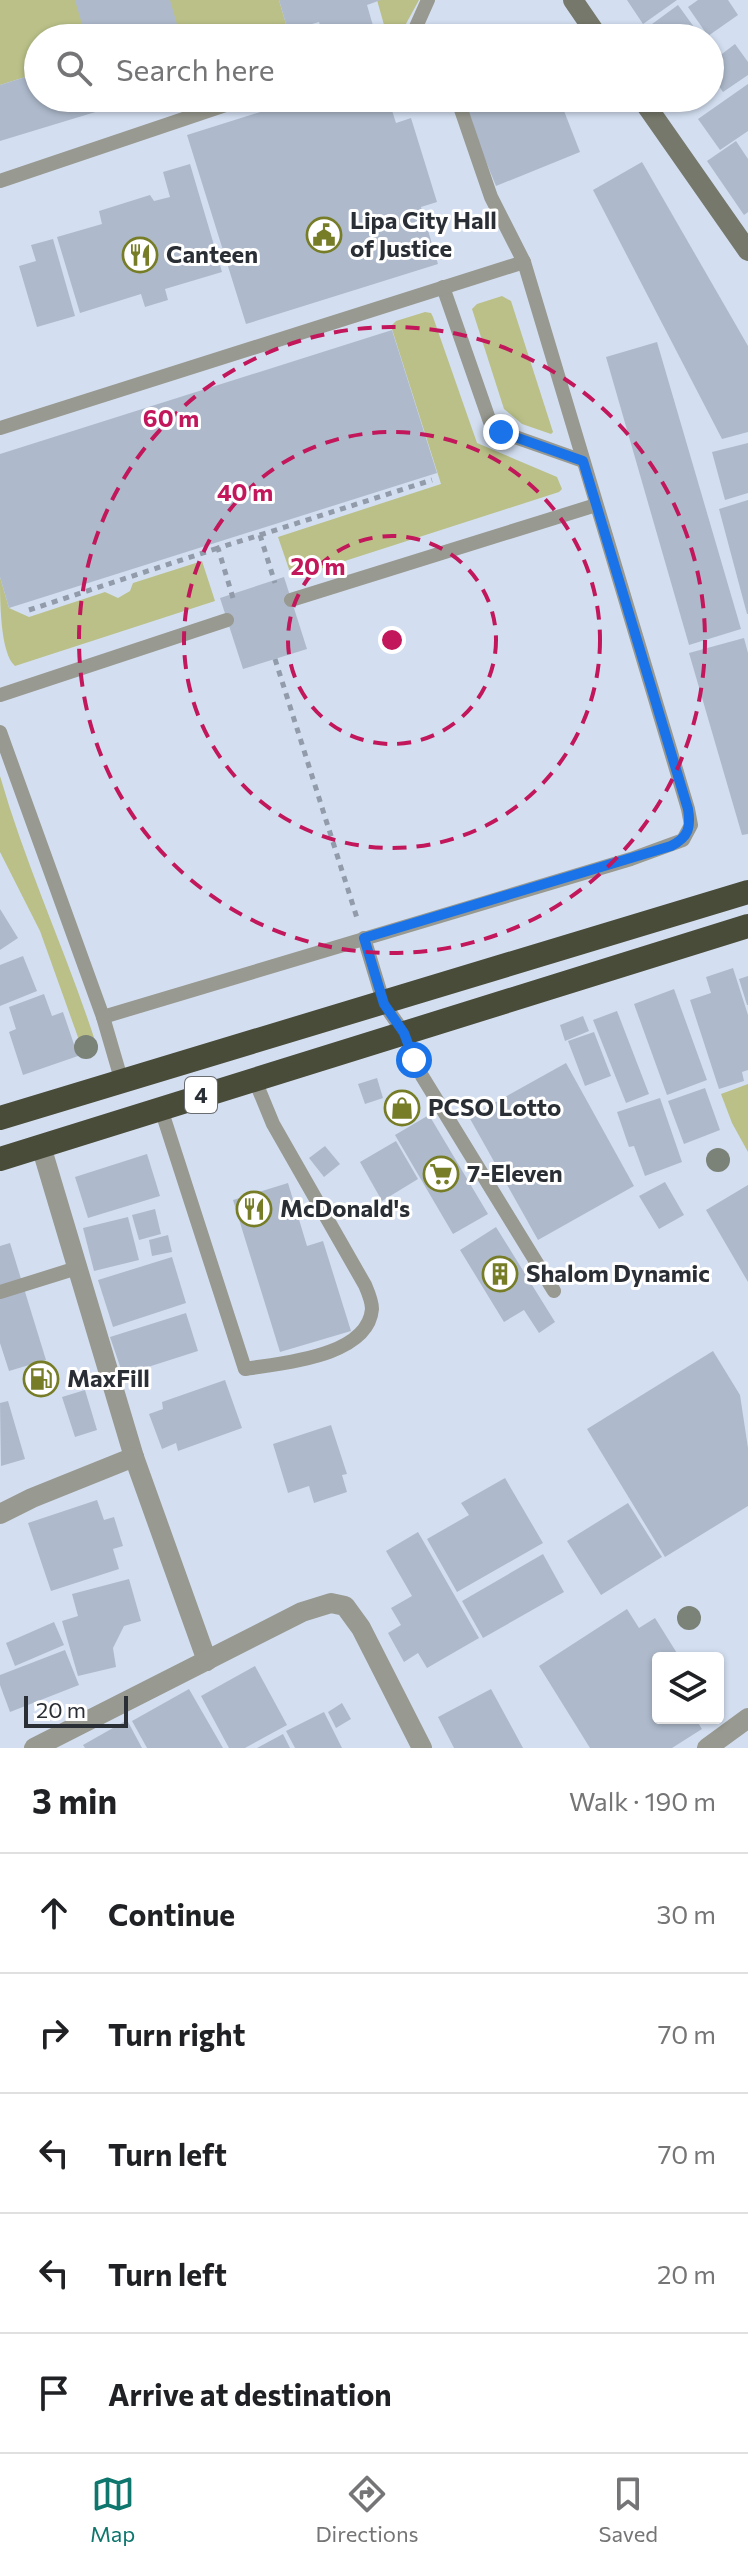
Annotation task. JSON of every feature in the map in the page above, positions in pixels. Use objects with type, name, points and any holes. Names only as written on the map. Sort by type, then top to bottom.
[{"type":"highway","name":"4","points":[[0,1118],[748,892]]},
{"type":"highway","name":"4","points":[[0,1159],[748,926]]},
{"type":"street","points":[[573,0],[589,24]]},
{"type":"street","points":[[651,112],[748,251]]},
{"type":"street","points":[[41,1146],[134,1457],[207,1661]]},
{"type":"street","points":[[0,1514],[134,1457]]},
{"type":"street","points":[[34,1748],[302,1612],[331,1603],[345,1606],[361,1628],[422,1748]]},
{"type":"street","points":[[707,1748],[748,1718]]},
{"type":"lane","points":[[417,24],[428,0]]},
{"type":"lane","points":[[0,181],[205,112]]},
{"type":"lane","points":[[103,1017],[631,859],[683,840],[691,825],[524,262],[491,197],[462,112]]},
{"type":"lane","points":[[0,428],[524,262]]},
{"type":"lane","points":[[443,287],[490,422],[501,432],[583,461]]},
{"type":"lane","points":[[285,596],[596,505]]},
{"type":"lane","points":[[0,695],[227,620]]},
{"type":"lane","points":[[0,732],[103,1017],[122,1082]]},
{"type":"lane","points":[[364,938],[384,1004],[404,1033],[422,1076],[538,1252],[554,1291]]},
{"type":"lane","points":[[161,1109],[245,1369],[327,1354],[349,1343],[369,1321],[372,1306],[365,1285],[273,1124],[254,1078]]},
{"type":"lane","points":[[0,1292],[77,1268]]},
{"type":"path","points":[[29,610],[238,539],[260,535],[432,480]]},
{"type":"path","points":[[260,535],[285,596]]},
{"type":"path","points":[[218,548],[236,606]]},
{"type":"path","points":[[275,659],[357,919]]},
{"type":"green space","points":[[0,0],[279,0],[286,24],[24,24],[24,77],[0,85]]},
{"type":"green space","points":[[377,0],[419,0],[406,24],[384,24]]},
{"type":"green space","points":[[502,296],[511,301],[553,432],[551,434],[522,424],[504,409],[472,309],[477,304]]},
{"type":"green space","points":[[425,312],[433,317],[477,443],[557,477],[562,489],[292,578],[278,537],[441,484],[391,326],[396,321]]},
{"type":"green space","points":[[202,561],[215,601],[15,666],[10,659],[2,625],[0,577],[9,608],[29,617],[105,592],[118,598],[130,591],[133,583]]},
{"type":"green space","points":[[0,776],[98,1050],[84,1054],[40,931],[0,852]]},
{"type":"green space","points":[[748,1084],[748,1152],[721,1094]]},
{"type":"building","points":[[75,0],[170,0],[177,24],[82,24]]},
{"type":"building","points":[[279,0],[381,0],[367,5],[373,24],[286,24]]},
{"type":"building","points":[[627,0],[677,0],[643,24]]},
{"type":"building","points":[[698,0],[728,0],[738,15],[724,25],[700,24],[688,7]]},
{"type":"building","points":[[678,5],[692,24],[652,24]]},
{"type":"building","points":[[735,44],[748,62],[748,75],[724,91],[724,52]]},
{"type":"building","points":[[24,77],[24,112],[95,112],[0,141],[0,85]]},
{"type":"building","points":[[748,84],[748,131],[720,150],[698,119],[708,112],[724,112],[724,101]]},
{"type":"building","name":"Lipa City Hall of Justice","points":[[260,112],[392,112],[396,123],[411,118],[437,202],[421,207],[438,264],[246,324],[187,135]]},
{"type":"building","points":[[466,112],[564,112],[580,152],[496,186]]},
{"type":"building","points":[[736,141],[748,159],[748,212],[744,215],[707,161]]},
{"type":"building","points":[[642,162],[748,346],[748,432],[722,439],[593,190]]},
{"type":"building","name":"Canteen","points":[[190,164],[222,272],[165,289],[168,300],[145,307],[141,294],[80,313],[57,237],[102,224],[99,211],[150,195],[154,201],[170,197],[163,172]]},
{"type":"building","points":[[53,239],[75,316],[37,327],[19,266],[36,261],[31,245]]},
{"type":"building","points":[[392,330],[437,473],[9,608],[0,577],[0,454]]},
{"type":"building","points":[[657,342],[741,629],[689,645],[606,357]]},
{"type":"building","points":[[748,443],[748,493],[725,500],[712,452]]},
{"type":"building","points":[[748,500],[748,614],[747,614],[719,509]]},
{"type":"building","points":[[284,577],[307,649],[243,669],[220,598]]},
{"type":"building","points":[[744,638],[748,653],[748,834],[742,835],[689,653]]},
{"type":"building","points":[[0,909],[18,938],[0,950]]},
{"type":"building","points":[[23,956],[37,991],[0,1006],[0,965]]},
{"type":"building","points":[[733,968],[748,1015],[748,1070],[742,1072],[744,1081],[719,1089],[690,1000],[711,993],[706,977]]},
{"type":"building","points":[[748,976],[748,1005],[747,1005],[739,979]]},
{"type":"building","points":[[674,989],[707,1080],[667,1095],[634,1004]]},
{"type":"building","points":[[44,994],[52,1016],[63,1012],[78,1056],[23,1075],[9,1032],[16,1029],[9,1007]]},
{"type":"building","points":[[617,1011],[649,1094],[626,1103],[593,1020]]},
{"type":"building","points":[[583,1016],[589,1031],[565,1041],[560,1025]]},
{"type":"building","points":[[594,1032],[611,1076],[585,1086],[568,1041]]},
{"type":"building","points":[[566,1063],[634,1186],[538,1240],[469,1117]]},
{"type":"building","points":[[377,1078],[383,1098],[365,1104],[358,1084]]},
{"type":"building","points":[[705,1088],[720,1130],[684,1144],[668,1101]]},
{"type":"building","points":[[660,1098],[682,1162],[645,1176],[634,1146],[629,1147],[617,1112]]},
{"type":"building","name":"7-Eleven","points":[[429,1115],[488,1214],[453,1234],[395,1135]]},
{"type":"building","points":[[396,1141],[418,1179],[382,1201],[360,1162]]},
{"type":"building","points":[[325,1146],[340,1164],[324,1177],[309,1158]]},
{"type":"building","points":[[147,1154],[160,1196],[88,1218],[75,1177]]},
{"type":"building","points":[[665,1182],[684,1215],[659,1229],[639,1196]]},
{"type":"building","points":[[288,1183],[307,1246],[323,1241],[351,1331],[280,1352],[233,1200]]},
{"type":"building","points":[[748,1185],[748,1282],[706,1210]]},
{"type":"building","points":[[155,1209],[161,1234],[139,1240],[132,1215]]},
{"type":"building","points":[[128,1217],[139,1260],[94,1271],[83,1228]]},
{"type":"building","name":"Shalom Dynamic","points":[[496,1227],[555,1322],[539,1333],[524,1310],[504,1322],[460,1250]]},
{"type":"building","points":[[168,1235],[172,1252],[152,1256],[149,1240]]},
{"type":"building","points":[[10,1243],[46,1360],[9,1371],[0,1343],[0,1246]]},
{"type":"building","points":[[172,1257],[186,1303],[113,1327],[98,1280]]},
{"type":"building","points":[[186,1313],[198,1351],[123,1375],[110,1337]]},
{"type":"building","points":[[713,1351],[740,1395],[748,1448],[748,1506],[665,1557],[587,1429]]},
{"type":"building","points":[[225,1380],[242,1428],[178,1451],[176,1443],[162,1449],[149,1414],[163,1409],[162,1402]]},
{"type":"building","points":[[85,1390],[97,1430],[75,1437],[62,1397]]},
{"type":"building","points":[[8,1401],[25,1459],[1,1466],[0,1403]]},
{"type":"building","points":[[331,1425],[347,1474],[342,1475],[347,1492],[314,1503],[309,1486],[288,1493],[273,1444]]},
{"type":"building","points":[[505,1478],[543,1543],[457,1592],[427,1539],[469,1515],[461,1503]]},
{"type":"building","points":[[97,1500],[104,1520],[114,1517],[123,1546],[113,1549],[119,1569],[51,1591],[28,1523]]},
{"type":"building","points":[[628,1503],[662,1557],[601,1595],[567,1541]]},
{"type":"building","points":[[418,1532],[479,1638],[427,1668],[418,1653],[404,1662],[388,1633],[401,1625],[391,1608],[412,1596],[386,1551]]},
{"type":"building","points":[[543,1554],[564,1592],[483,1638],[462,1601]]},
{"type":"building","points":[[129,1579],[141,1621],[124,1626],[113,1648],[116,1667],[78,1676],[62,1621],[78,1616],[72,1594]]},
{"type":"building","points":[[627,1609],[639,1628],[655,1618],[676,1652],[652,1652],[652,1724],[699,1724],[702,1729],[672,1748],[590,1748],[539,1666]]},
{"type":"building","points":[[54,1622],[64,1645],[15,1666],[6,1643]]},
{"type":"building","points":[[65,1650],[79,1685],[10,1712],[0,1685],[0,1675]]},
{"type":"building","points":[[255,1666],[287,1725],[245,1748],[229,1748],[201,1696]]},
{"type":"building","points":[[189,1689],[223,1748],[147,1748],[132,1721]]},
{"type":"building","points":[[491,1689],[523,1748],[454,1748],[438,1717]]},
{"type":"building","points":[[342,1703],[351,1719],[336,1728],[328,1712]]},
{"type":"building","points":[[324,1712],[342,1748],[295,1748],[286,1731]]},
{"type":"building","points":[[127,1720],[142,1748],[85,1748],[83,1745]]},
{"type":"building","points":[[283,1734],[290,1748],[257,1748]]},
{"type":"place","name":"Lipa City Hall of Justice","points":[[324,235]]},
{"type":"place","name":"Canteen","points":[[140,255]]},
{"type":"place","name":"PCSO Lotto","points":[[402,1108]]},
{"type":"place","name":"7-Eleven","points":[[441,1174]]},
{"type":"place","name":"McDonald's","points":[[254,1209]]},
{"type":"place","name":"Shalom Dynamic","points":[[500,1274]]},
{"type":"place","name":"MaxFill","points":[[41,1379]]},
{"type":"route","points":[[414,1060],[404,1033],[384,1004],[364,938],[671,846],[683,840],[691,825],[583,461],[501,432]]}]
